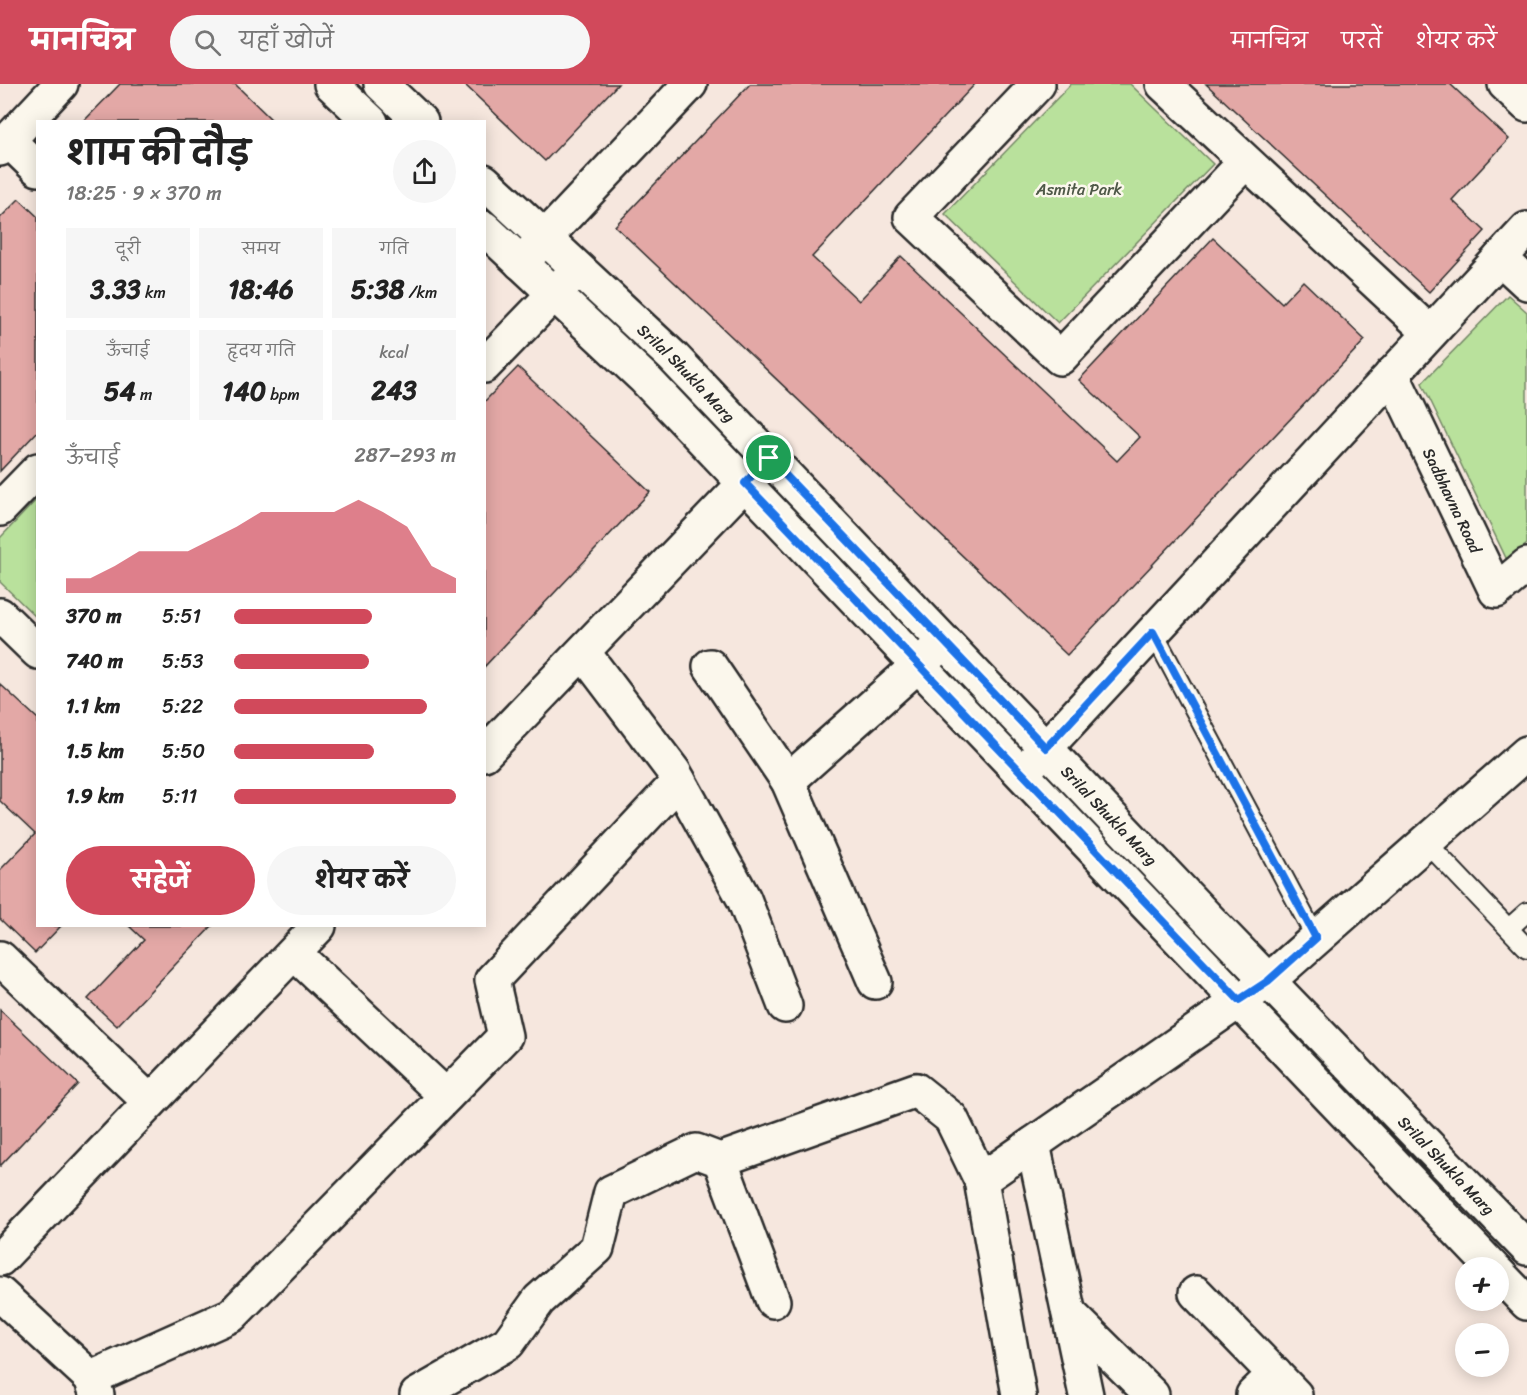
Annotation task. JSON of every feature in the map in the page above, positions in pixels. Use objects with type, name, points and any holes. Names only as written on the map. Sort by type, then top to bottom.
[{"type":"street","points":[[36,168],[4,145],[61,84]]},
{"type":"street","points":[[331,84],[369,120]]},
{"type":"street","points":[[381,84],[419,120]]},
{"type":"street","points":[[521,263],[690,84]]},
{"type":"street","points":[[1038,84],[911,217],[1060,357],[1245,162]]},
{"type":"street","points":[[1162,84],[1430,333]]},
{"type":"street","points":[[1505,84],[1527,105]]},
{"type":"street","name":"Srilal Shukla Marg","points":[[486,183],[674,358],[1268,981],[1527,1248]]},
{"type":"street","points":[[1022,773],[1527,229]]},
{"type":"street","name":"Srilal Shukla Marg","points":[[486,230],[645,379],[1483,1257]]},
{"type":"street","points":[[1500,258],[1527,284]]},
{"type":"street","points":[[486,364],[578,269]]},
{"type":"street","name":"Sadbhavna Road","points":[[1392,374],[1496,591],[1527,565]]},
{"type":"street","points":[[486,752],[769,458]]},
{"type":"street","points":[[0,509],[36,472]]},
{"type":"street","points":[[0,615],[36,650]]},
{"type":"street","points":[[788,782],[944,642]]},
{"type":"street","points":[[583,651],[674,772],[744,899],[785,1006]]},
{"type":"street","points":[[710,666],[788,782],[875,982]]},
{"type":"street","points":[[981,1180],[1268,981],[1527,753]]},
{"type":"street","points":[[0,1294],[94,1387],[232,1315],[505,1035],[492,980],[679,781]]},
{"type":"street","points":[[0,1259],[294,953],[316,927]]},
{"type":"street","points":[[294,953],[446,1096]]},
{"type":"street","points":[[0,958],[150,1102]]},
{"type":"street","points":[[417,1395],[508,1343],[539,1300],[597,1248],[611,1192],[696,1151],[720,1160],[916,1090],[951,1118],[981,1180],[1019,1395]]},
{"type":"street","points":[[1033,1144],[1086,1395]]},
{"type":"street","points":[[720,1160],[773,1301]]},
{"type":"street","points":[[1509,1284],[1527,1303]]},
{"type":"street","points":[[1196,1293],[1274,1388]]},
{"type":"street","points":[[1069,1313],[1152,1395]]},
{"type":"lane","points":[[1153,632],[1316,938]]},
{"type":"lane","points":[[1426,842],[1527,948]]},
{"type":"lane","points":[[1509,928],[1527,912]]},
{"type":"green space","name":"Asmita Park","points":[[1071,84],[1130,84],[1213,164],[1058,323],[945,214]]},
{"type":"green space","points":[[1508,295],[1527,312],[1527,544],[1507,560],[1422,383]]},
{"type":"green space","points":[[36,500],[36,617],[0,582],[0,538]]},
{"type":"building","points":[[120,84],[235,84],[272,120],[85,120]]},
{"type":"building","points":[[464,84],[618,84],[545,161]]},
{"type":"building","points":[[750,84],[975,84],[812,257],[859,301],[901,256],[1117,461],[1140,437],[1079,380],[1213,238],[1282,303],[1303,281],[1365,340],[1067,655],[615,226]]},
{"type":"building","points":[[1206,84],[1450,84],[1509,139],[1452,200],[1485,231],[1429,292]]},
{"type":"building","points":[[19,199],[36,215],[36,433],[0,471],[0,218]]},
{"type":"building","points":[[518,367],[650,492],[486,665],[486,400]]},
{"type":"building","points":[[0,684],[36,717],[36,927],[60,927],[35,953],[0,919],[0,870],[35,834],[0,801]]},
{"type":"building","points":[[130,927],[211,927],[117,1026],[88,999],[144,940]]},
{"type":"building","points":[[0,1010],[78,1084],[0,1166]]},
{"type":"route","points":[[769,458],[1046,748],[1153,632],[1316,938],[1268,981],[1239,1000],[745,483],[769,458]]}]
